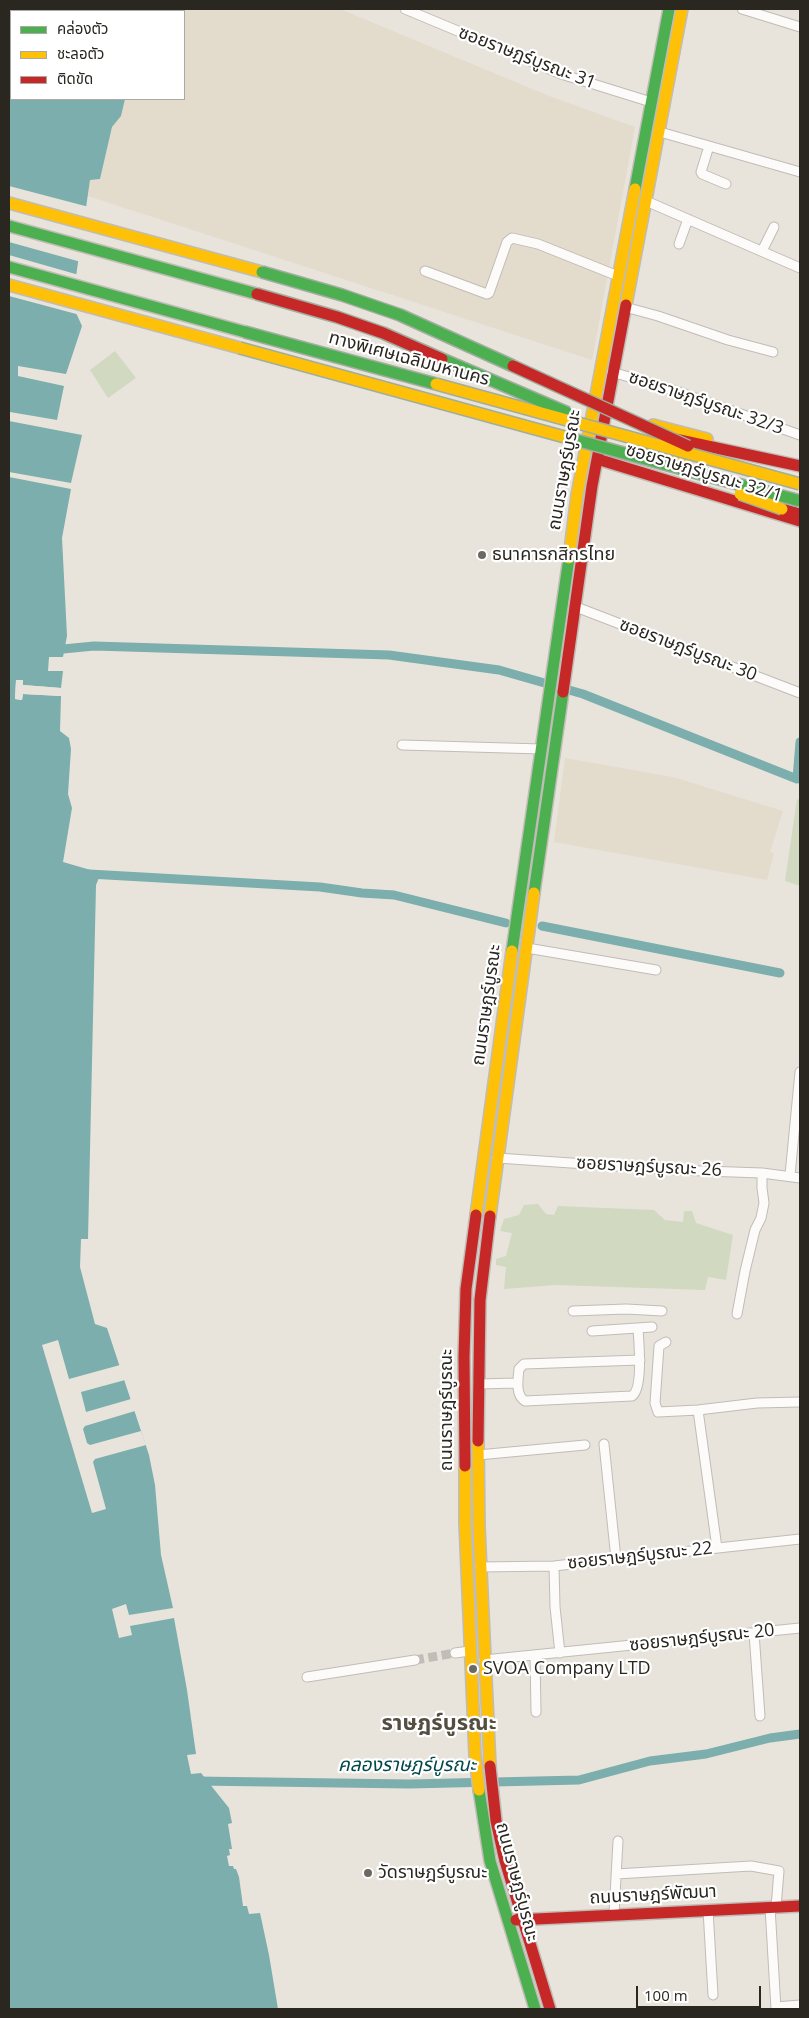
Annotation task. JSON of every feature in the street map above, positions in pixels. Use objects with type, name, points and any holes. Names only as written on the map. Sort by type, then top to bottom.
[{"type":"main road","name":"ถนนราษฎร์บูรณะ","points":[[550,2009],[505,1861],[496,1821],[488,1753],[480,1567],[478,1455],[481,1291],[497,1158],[527,948],[558,685],[576,494],[669,9]]},
{"type":"main road","name":"ถนนราษฎร์บูรณะ","points":[[535,2009],[490,1861],[482,1823],[475,1755],[464,1468],[466,1289],[502,1018],[542,749],[576,607],[597,459],[612,372],[660,132],[682,9]]},
{"type":"main road","points":[[9,203],[272,275],[381,308],[444,334],[727,463],[757,473]]},
{"type":"main road","points":[[9,226],[257,294],[361,325],[432,353],[692,467],[752,488]]},
{"type":"main road","name":"ทางพิเศษเฉลิมมหานคร","points":[[9,267],[800,484]]},
{"type":"main road","name":"ทางพิเศษเฉลิมมหานคร","points":[[9,285],[800,502]]},
{"type":"main road","points":[[605,412],[800,465]]},
{"type":"main road","points":[[671,438],[729,452],[800,465]]},
{"type":"main road","points":[[636,442],[710,482],[800,514]]},
{"type":"main road","name":"ซอยราษฎร์บูรณะ 32/1","points":[[597,459],[800,521]]},
{"type":"main road","name":"ถนนราษฎร์พัฒนา","points":[[508,1920],[800,1906]]},
{"type":"street","name":"ซอยราษฎร์บูรณะ 31","points":[[404,9],[561,74],[652,102]]},
{"type":"street","points":[[742,9],[800,27]]},
{"type":"street","points":[[660,132],[800,172]]},
{"type":"street","points":[[709,146],[700,172],[726,184]]},
{"type":"street","points":[[646,200],[800,268]]},
{"type":"street","points":[[679,244],[688,219]]},
{"type":"street","points":[[762,251],[774,227]]},
{"type":"street","points":[[425,272],[487,294],[507,242],[512,238],[538,244],[618,276]]},
{"type":"street","points":[[625,307],[728,340],[773,352]]},
{"type":"street","name":"ซอยราษฎร์บูรณะ 32/3","points":[[612,372],[674,390],[800,435]]},
{"type":"street","name":"ซอยราษฎร์บูรณะ 30","points":[[576,607],[797,692]]},
{"type":"street","points":[[402,745],[542,749]]},
{"type":"street","points":[[527,948],[656,970]]},
{"type":"street","points":[[790,1176],[797,1120],[800,1072]]},
{"type":"street","name":"ซอยราษฎร์บูรณะ 26","points":[[497,1158],[675,1170],[762,1173],[800,1178]]},
{"type":"street","points":[[737,1314],[747,1263],[764,1203],[762,1173]]},
{"type":"street","points":[[573,1310],[626,1308],[662,1311]]},
{"type":"street","points":[[592,1331],[652,1327]]},
{"type":"street","points":[[638,1329],[640,1360],[637,1390],[632,1396],[525,1401],[519,1394],[519,1369],[524,1364],[640,1360]]},
{"type":"street","points":[[666,1342],[659,1346],[655,1402],[656,1410],[660,1412],[698,1410],[757,1402],[800,1402]]},
{"type":"street","points":[[478,1384],[518,1384]]},
{"type":"street","points":[[698,1410],[717,1548]]},
{"type":"street","points":[[604,1444],[616,1559]]},
{"type":"street","points":[[478,1455],[584,1445]]},
{"type":"street","name":"ซอยราษฎร์บูรณะ 22","points":[[480,1567],[554,1566],[800,1539]]},
{"type":"street","points":[[554,1566],[555,1607],[560,1653]]},
{"type":"street","name":"ซอยราษฎร์บูรณะ 20","points":[[484,1660],[800,1628]]},
{"type":"street","points":[[754,1633],[760,1716]]},
{"type":"street","points":[[455,1653],[470,1651]]},
{"type":"street","points":[[536,1655],[536,1712]]},
{"type":"street","points":[[307,1677],[415,1660]]},
{"type":"street","points":[[614,1914],[618,1841]]},
{"type":"street","points":[[616,1874],[751,1866],[779,1871],[773,1907],[776,2008],[800,2005]]},
{"type":"street","points":[[708,1910],[713,1995]]},
{"type":"shaded area","points":[[340,9],[549,96],[635,127],[592,360],[88,196],[90,180],[100,179],[112,127],[121,116],[125,100],[185,100],[185,10],[146,10]]},
{"type":"shaded area","points":[[565,758],[673,777],[783,811],[770,852],[774,853],[767,880],[554,842]]},
{"type":"green space","points":[[115,351],[136,378],[108,398],[90,370]]},
{"type":"green space","points":[[797,799],[800,800],[800,886],[785,881]]},
{"type":"green space","points":[[538,1204],[546,1214],[554,1215],[558,1206],[654,1210],[665,1220],[683,1222],[684,1211],[692,1211],[696,1223],[733,1235],[726,1280],[708,1277],[705,1290],[556,1285],[504,1289],[506,1267],[496,1265],[496,1259],[506,1256],[512,1233],[500,1231],[504,1219],[519,1215],[524,1205]]},
{"type":"water","points":[[9,9],[147,9],[10,10],[10,100],[125,100],[121,116],[112,127],[100,179],[90,180],[72,304],[82,326],[66,374],[18,366],[18,376],[64,386],[57,420],[10,412],[9,415]]},
{"type":"water","points":[[9,421],[82,435],[71,483],[9,472]]},
{"type":"water","points":[[9,477],[71,489],[62,538],[67,636],[63,657],[49,657],[48,671],[63,671],[61,688],[23,685],[22,680],[16,680],[15,699],[22,700],[23,694],[61,696],[60,731],[69,738],[71,749],[68,794],[72,808],[63,862],[101,873],[96,885],[88,1239],[81,1239],[80,1267],[95,1324],[107,1328],[149,1455],[155,1485],[161,1555],[173,1608],[129,1615],[126,1604],[112,1609],[119,1638],[132,1635],[130,1626],[174,1618],[196,1754],[187,1755],[191,1774],[201,1773],[229,1808],[232,1823],[228,1824],[232,1849],[229,1849],[230,1855],[227,1856],[229,1866],[233,1866],[236,1869],[239,1877],[243,1906],[247,1906],[249,1914],[260,1913],[278,2009],[9,2009]]},
{"type":"pier","points":[[9,186],[89,207],[81,262],[9,242]]},
{"type":"pier","points":[[9,255],[79,275],[75,304],[80,315],[9,296]]},
{"type":"pier","points":[[16,680],[23,680],[23,685],[61,688],[61,690],[23,688],[19,682],[17,697],[20,697],[23,691],[61,694],[61,696],[23,694],[22,700],[15,699]]},
{"type":"pier","points":[[58,1340],[69,1379],[120,1365],[125,1380],[81,1392],[86,1412],[131,1399],[135,1411],[85,1426],[83,1429],[87,1443],[90,1445],[141,1431],[146,1445],[95,1459],[93,1462],[106,1509],[92,1513],[42,1345]]},
{"type":"waterway","points":[[53,650],[94,646],[389,655],[499,670],[583,694],[797,779],[800,742]]},
{"type":"waterway","points":[[89,874],[320,887],[394,895],[506,923]]},
{"type":"waterway","points":[[542,926],[780,973]]},
{"type":"waterway","name":"คลองราษฎร์บูรณะ","points":[[196,1781],[410,1784],[579,1780],[650,1761],[706,1754],[770,1738],[800,1734]]},
{"type":"tunnel","points":[[415,1660],[455,1653]]},
{"type":"traffic: fast","points":[[635,189],[669,9]]},
{"type":"traffic: fast","points":[[9,226],[257,294]]},
{"type":"traffic: fast","points":[[9,267],[245,332]]},
{"type":"traffic: fast","points":[[262,272],[342,295],[400,315],[513,366]]},
{"type":"traffic: fast","points":[[245,332],[436,384]]},
{"type":"traffic: fast","points":[[442,359],[568,413]]},
{"type":"traffic: fast","points":[[572,439],[800,501]]},
{"type":"traffic: fast","points":[[512,951],[569,558]]},
{"type":"traffic: fast","points":[[534,893],[563,692]]},
{"type":"traffic: fast","points":[[479,1790],[490,1861],[535,2009]]},
{"type":"traffic: slow","points":[[626,305],[682,9]]},
{"type":"traffic: slow","points":[[569,558],[577,495],[635,189]]},
{"type":"traffic: slow","points":[[9,203],[262,272]]},
{"type":"traffic: slow","points":[[9,285],[240,348]]},
{"type":"traffic: slow","points":[[240,348],[572,439]]},
{"type":"traffic: slow","points":[[436,384],[800,484]]},
{"type":"traffic: slow","points":[[653,425],[707,439]]},
{"type":"traffic: slow","points":[[642,445],[687,465]]},
{"type":"traffic: slow","points":[[740,494],[782,509]]},
{"type":"traffic: slow","points":[[490,1216],[534,893]]},
{"type":"traffic: slow","points":[[476,1215],[512,951]]},
{"type":"traffic: slow","points":[[478,1441],[479,1527],[490,1766]]},
{"type":"traffic: slow","points":[[465,1466],[465,1523],[475,1755],[479,1790]]},
{"type":"traffic: jam","points":[[257,294],[337,317],[383,333],[442,359]]},
{"type":"traffic: jam","points":[[563,692],[592,486],[626,305]]},
{"type":"traffic: jam","points":[[513,366],[688,446]]},
{"type":"traffic: jam","points":[[675,439],[800,466]]},
{"type":"traffic: jam","points":[[597,459],[800,521]]},
{"type":"traffic: jam","points":[[782,509],[800,514]]},
{"type":"traffic: jam","points":[[465,1466],[464,1357],[466,1289],[476,1215]]},
{"type":"traffic: jam","points":[[478,1441],[480,1300],[490,1216]]},
{"type":"traffic: jam","points":[[490,1766],[496,1821],[505,1861],[550,2009]]},
{"type":"traffic: jam","points":[[516,1920],[800,1906]]},
{"type":"place","name":"ธนาคารกสิกรไทย","points":[[482,555]]},
{"type":"place","name":"SVOA Company LTD","points":[[473,1669]]},
{"type":"place","name":"วัดราษฎร์บูรณะ","points":[[368,1873]]},
{"type":"district","name":"ราษฎร์บูรณะ","points":[[439,1724]]}]
